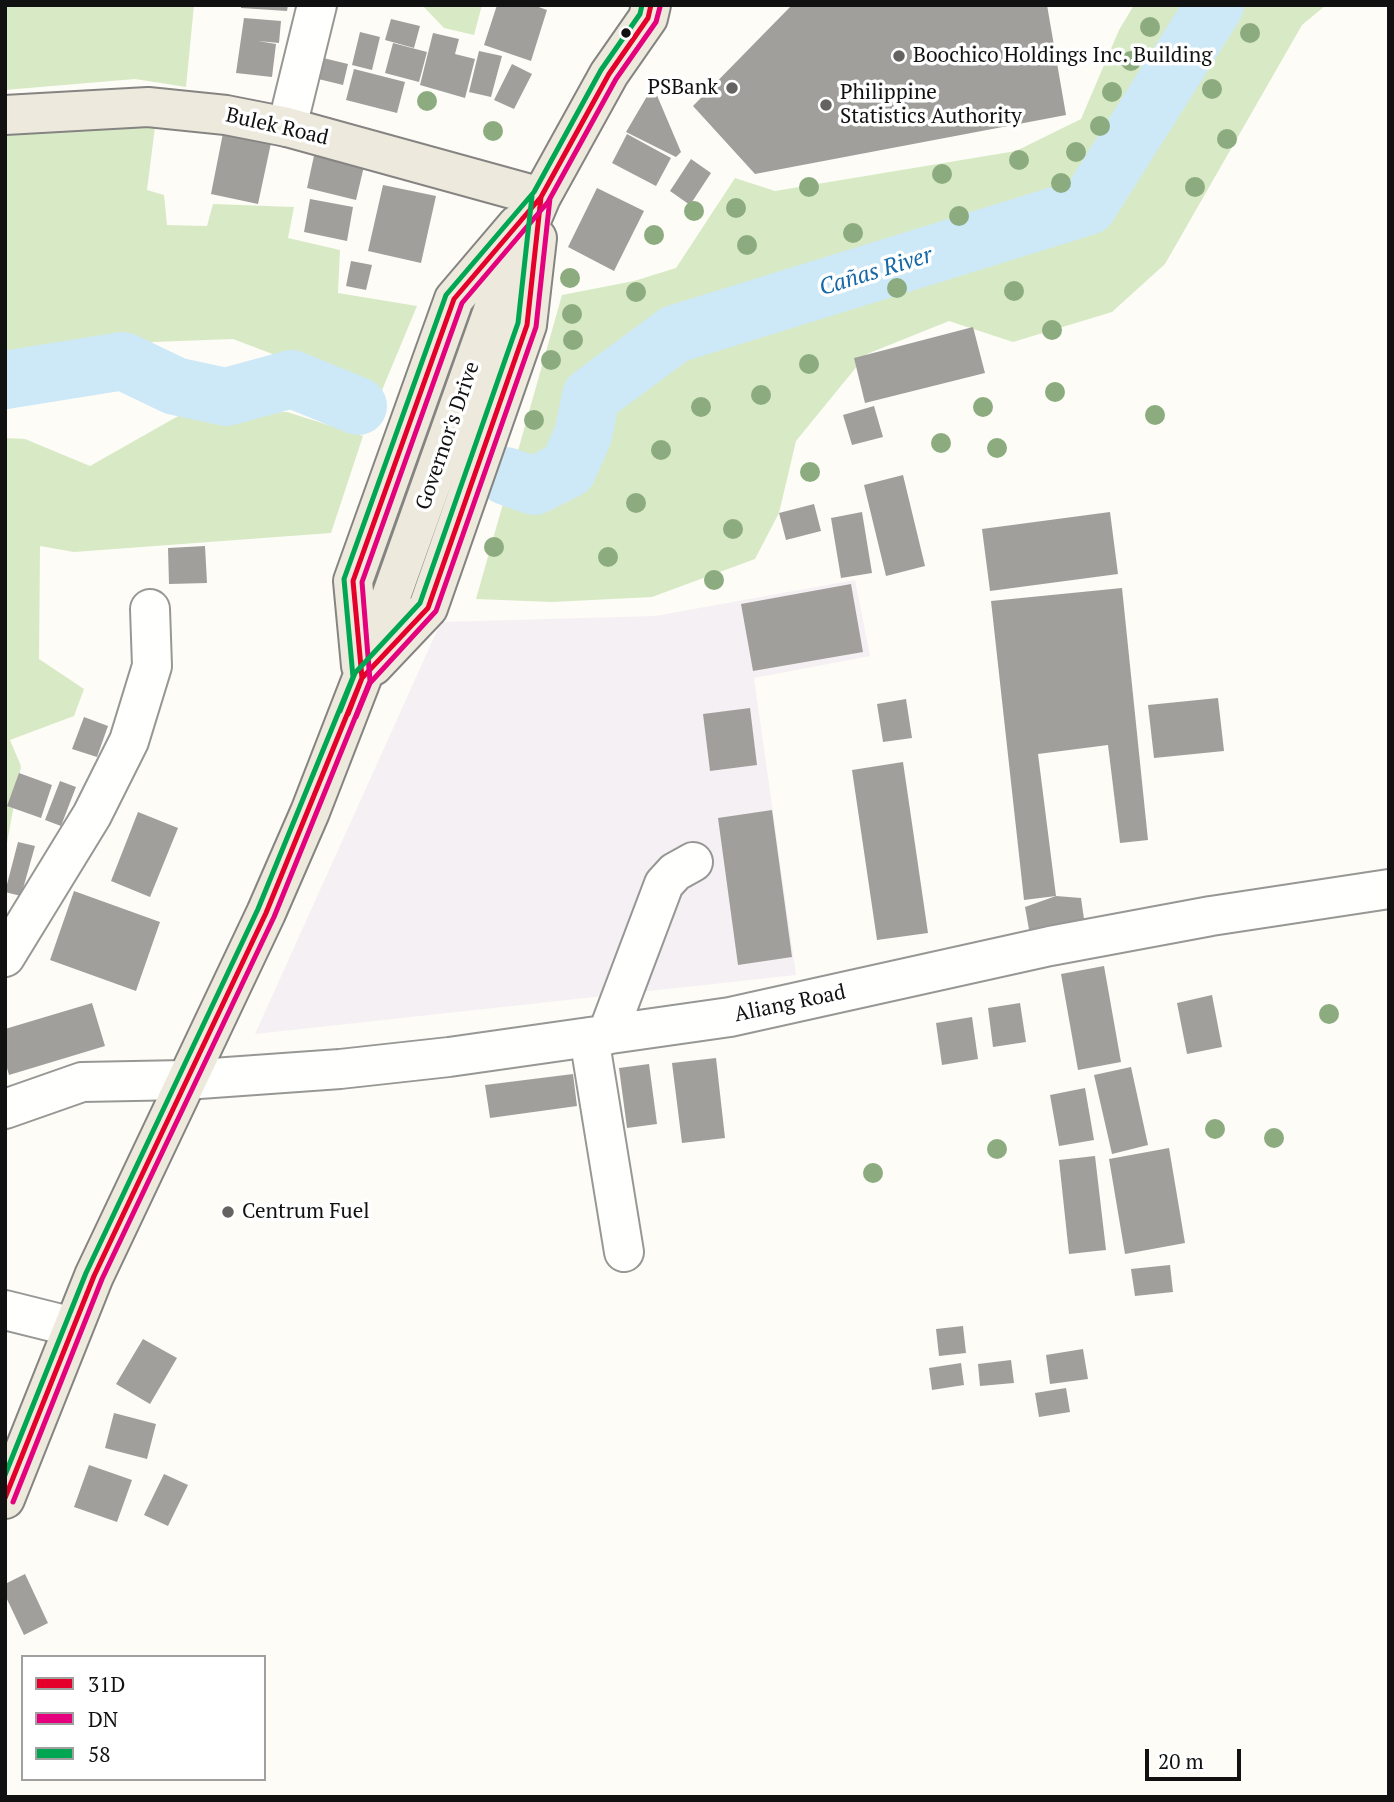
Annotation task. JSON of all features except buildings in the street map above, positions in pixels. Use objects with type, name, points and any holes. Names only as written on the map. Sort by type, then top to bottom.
[{"type":"main road","name":"Governor's Drive","points":[[5,1499],[73,1326],[185,1080],[267,913],[362,678],[492,313],[541,197],[609,74],[660,9]]},
{"type":"main road","name":"Bulek Road","points":[[5,115],[95,108],[168,108],[226,115],[287,127],[541,197]]},
{"type":"main road","name":"Governor's Drive","points":[[362,678],[353,581],[454,299],[541,197]]},
{"type":"main road","name":"Governor's Drive","points":[[362,678],[428,608],[527,325],[541,197]]},
{"type":"street","points":[[287,127],[317,5]]},
{"type":"street","points":[[5,957],[92,815],[129,741],[152,666],[150,610]]},
{"type":"street","points":[[624,1252],[598,1036],[664,884],[675,872],[693,862]]},
{"type":"street","name":"Aliang Road","points":[[5,1110],[82,1082],[185,1080],[340,1069],[730,1017],[1077,941],[1212,916],[1389,889]]},
{"type":"street","points":[[5,1310],[73,1326]]},
{"type":"shaded area","points":[[855,580],[870,656],[754,678],[796,975],[255,1034],[441,622],[655,616]]},
{"type":"green space","points":[[5,5],[194,5],[186,87],[135,79],[5,90]]},
{"type":"green space","points":[[422,5],[482,5],[474,35],[444,28]]},
{"type":"green space","points":[[1134,5],[1326,5],[1302,25],[1165,264],[1112,312],[1013,342],[949,321],[867,354],[796,441],[779,513],[755,559],[652,597],[552,602],[476,599],[562,295],[634,281],[676,268],[735,178],[775,191],[1016,151],[1081,119],[1119,30]]},
{"type":"green space","points":[[155,127],[147,190],[164,195],[167,225],[207,226],[213,204],[294,207],[288,238],[340,250],[338,293],[417,306],[380,395],[233,339],[153,342],[5,362],[5,134]]},
{"type":"green space","points":[[287,412],[363,436],[331,533],[74,552],[40,546],[39,659],[84,689],[74,716],[10,740],[21,766],[5,854],[5,438],[25,439],[90,466],[180,415]]},
{"type":"waterway","name":"Cañas River","points":[[506,476],[534,486],[568,469],[583,435],[591,396],[675,334],[1088,206],[1215,5]]},
{"type":"waterway","name":"Cañas River","points":[[5,380],[123,361],[175,386],[226,397],[292,379],[358,406]]},
{"type":"transit line","name":"58","points":[[5,1475],[86,1273],[258,909],[353,677],[344,579],[446,295],[534,192],[601,70],[640,14],[642,5]]},
{"type":"transit line","name":"31D","points":[[5,1498],[94,1276],[266,913],[362,678],[353,581],[454,299],[541,197],[609,74],[648,18],[651,5]]},
{"type":"transit line","name":"DN","points":[[13,1502],[102,1279],[274,917],[370,681],[362,582],[462,303],[548,202],[616,79],[656,22],[660,7]]},
{"type":"transit line","name":"58","points":[[340,711],[355,673],[420,603],[518,323],[532,196]]},
{"type":"transit line","name":"31D","points":[[348,714],[362,678],[428,608],[527,325],[541,197]]},
{"type":"transit line","name":"DN","points":[[356,717],[370,683],[436,611],[536,327],[550,198]]},
{"type":"place","name":"Boochico Holdings Inc. Building","points":[[899,56]]},
{"type":"place","name":"PSBank","points":[[732,88]]},
{"type":"place","name":"Philippine Statistics Authority","points":[[826,105]]},
{"type":"place","name":"Centrum Fuel","points":[[228,1212]]}]
